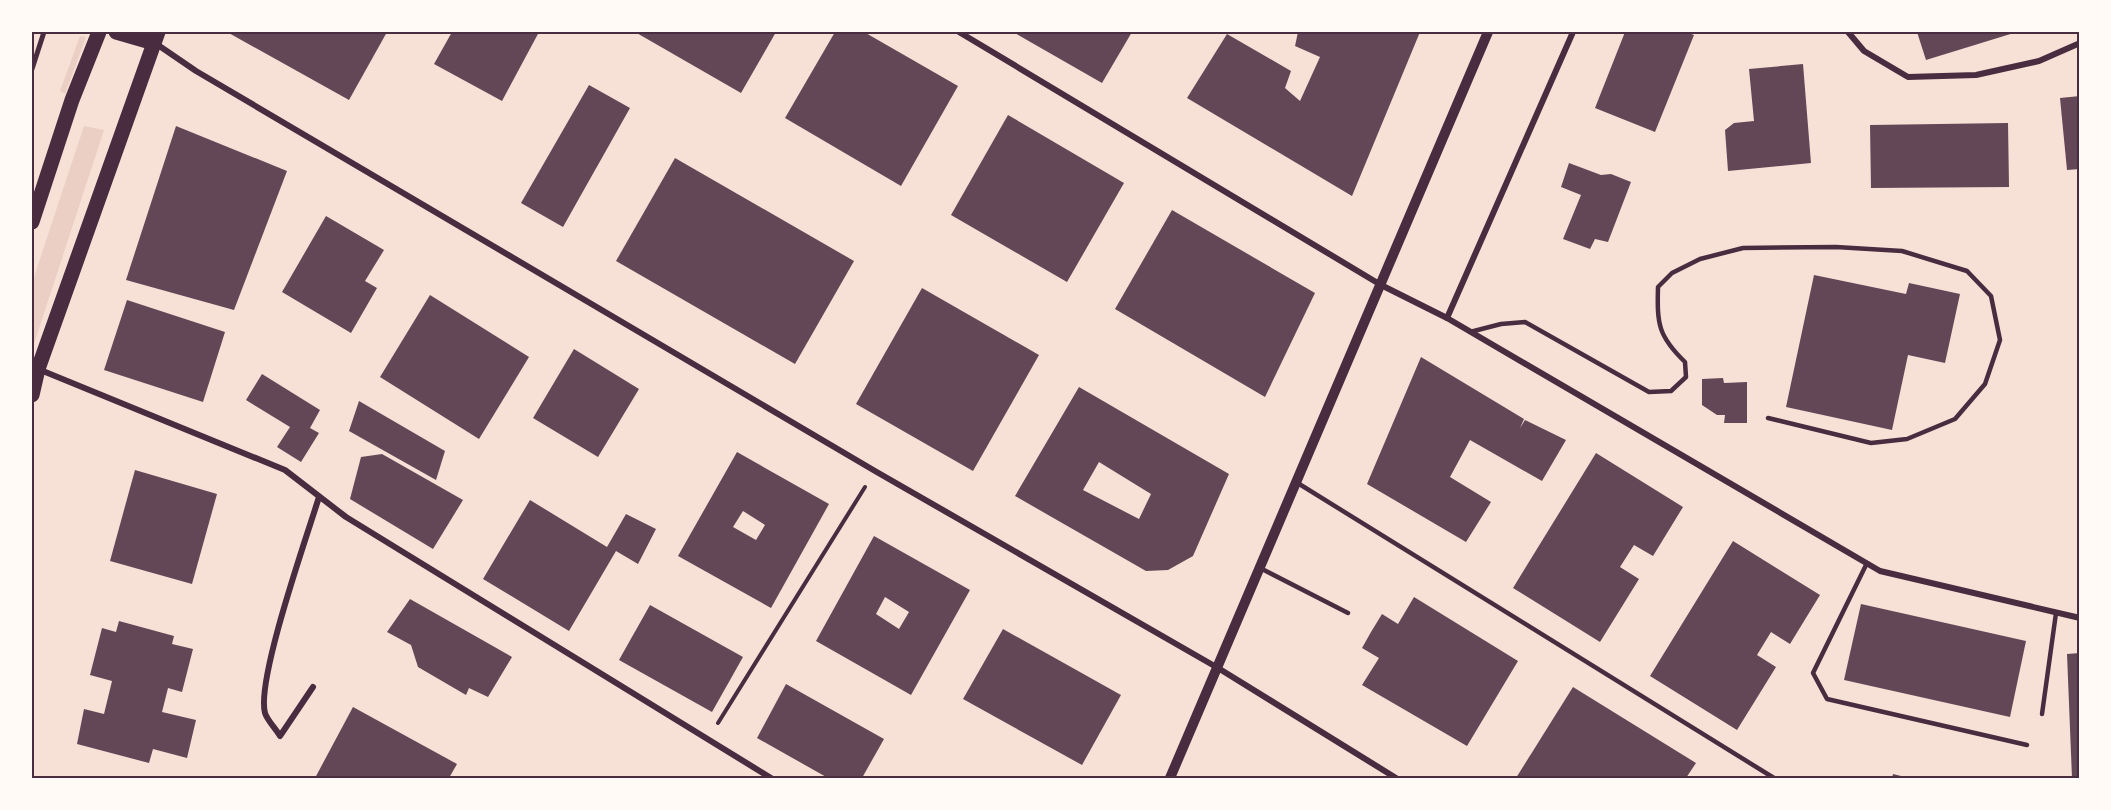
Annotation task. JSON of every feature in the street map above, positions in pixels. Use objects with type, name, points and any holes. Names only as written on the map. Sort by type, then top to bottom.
[{"type":"main road","points":[[32,222],[72,100],[99,32]]},
{"type":"main road","points":[[32,395],[38,369],[156,37],[116,32]]},
{"type":"street","points":[[32,69],[44,32]]},
{"type":"street","points":[[959,32],[1382,285],[1447,318],[1881,571],[2079,618]]},
{"type":"street","points":[[1170,778],[1488,32]]},
{"type":"street","points":[[1447,318],[1573,32]]},
{"type":"street","points":[[1848,32],[1864,51],[1908,77],[1976,75],[2039,61],[2079,43]]},
{"type":"street","points":[[156,37],[207,78],[875,471],[1218,668],[1396,778]]},
{"type":"street","points":[[38,369],[285,470],[346,518],[771,778]]},
{"type":"street","points":[[313,687],[280,736],[265,713],[265,689],[287,600],[319,497]]},
{"type":"lane","points":[[1470,332],[1502,324],[1525,322],[1649,392],[1671,391],[1686,377],[1684,362],[1666,344],[1658,318],[1658,287],[1672,273],[1700,259],[1743,248],[1836,247],[1902,251],[1967,271],[1991,296],[2000,340],[1985,384],[1955,419],[1908,439],[1871,442],[1767,418]]},
{"type":"lane","points":[[1296,483],[1774,778]]},
{"type":"lane","points":[[1867,563],[1813,673],[1827,699],[2027,745]]},
{"type":"lane","points":[[1260,568],[1348,613]]},
{"type":"lane","points":[[2042,714],[2056,613]]},
{"type":"path","points":[[707,740],[875,471]]},
{"type":"shaded area","points":[[80,36],[86,37],[65,94],[60,91]]},
{"type":"shaded area","points":[[84,126],[104,130],[32,350],[32,283]]},
{"type":"building","points":[[227,32],[387,32],[349,100]]},
{"type":"building","points":[[452,32],[539,32],[502,101],[434,64]]},
{"type":"building","points":[[635,32],[776,32],[741,93]]},
{"type":"building","points":[[835,32],[864,32],[958,86],[901,186],[785,118]]},
{"type":"building","points":[[1013,32],[1132,32],[1102,83]]},
{"type":"building","points":[[1298,32],[1420,32],[1352,196],[1187,98],[1227,34],[1291,71],[1285,88],[1300,101],[1320,57],[1295,46]]},
{"type":"building","points":[[1625,32],[1686,32],[1694,35],[1655,132],[1595,108]]},
{"type":"building","points":[[1917,32],[2017,32],[1926,60]]},
{"type":"building","points":[[1803,64],[1811,163],[1728,171],[1725,130],[1734,123],[1754,121],[1749,69]]},
{"type":"building","points":[[589,85],[630,108],[563,227],[521,203]]},
{"type":"building","points":[[2080,96],[2080,169],[2067,170],[2060,98]]},
{"type":"building","points":[[1008,115],[1124,183],[1067,282],[951,215]]},
{"type":"building","points":[[2008,123],[2009,187],[1871,188],[1870,125]]},
{"type":"building","points":[[176,126],[287,171],[234,310],[126,280]]},
{"type":"building","points":[[675,158],[854,261],[795,364],[616,261]]},
{"type":"building","points":[[1569,163],[1601,175],[1611,174],[1631,182],[1608,242],[1595,239],[1590,249],[1563,239],[1581,195],[1561,187]]},
{"type":"building","points":[[1172,210],[1315,293],[1265,397],[1115,309]]},
{"type":"building","points":[[326,216],[384,250],[365,281],[377,288],[351,333],[282,292]]},
{"type":"building","points":[[1814,275],[1906,294],[1909,283],[1960,294],[1945,363],[1908,355],[1892,430],[1786,407]]},
{"type":"building","points":[[922,288],[1039,355],[973,471],[856,404]]},
{"type":"building","points":[[430,295],[529,357],[479,439],[380,377]]},
{"type":"building","points":[[127,300],[225,332],[203,402],[104,370]]},
{"type":"building","points":[[574,349],[639,389],[598,457],[533,418]]},
{"type":"building","points":[[1421,357],[1524,419],[1520,428],[1525,420],[1566,440],[1542,481],[1470,440],[1450,477],[1491,502],[1466,542],[1367,484]]},
{"type":"building","points":[[262,374],[320,410],[310,428],[319,433],[301,462],[277,447],[290,427],[246,400]]},
{"type":"building","points":[[1723,378],[1724,383],[1747,382],[1747,423],[1724,423],[1725,415],[1717,415],[1702,405],[1702,379]]},
{"type":"building","points":[[1079,387],[1229,474],[1193,556],[1168,570],[1146,571],[1015,496]],"holes":[[[1099,462],[1151,494],[1139,519],[1083,490]]]},
{"type":"building","points":[[359,401],[445,451],[436,480],[349,431]]},
{"type":"building","points":[[737,452],[829,504],[771,608],[678,556]],"holes":[[[743,511],[765,525],[756,540],[733,527]]]},
{"type":"building","points":[[1596,453],[1683,507],[1653,556],[1634,545],[1620,567],[1639,579],[1600,642],[1513,588]]},
{"type":"building","points":[[382,454],[463,500],[433,549],[350,499],[361,457]]},
{"type":"building","points":[[135,470],[217,494],[192,584],[110,561]]},
{"type":"building","points":[[530,500],[607,547],[626,514],[656,529],[638,564],[616,551],[569,631],[483,579]]},
{"type":"building","points":[[874,536],[970,590],[911,695],[816,641]],"holes":[[[885,597],[909,612],[899,629],[876,614]]]},
{"type":"building","points":[[1733,541],[1820,595],[1790,644],[1771,632],[1757,655],[1776,667],[1737,730],[1650,676]]},
{"type":"building","points":[[1414,597],[1518,661],[1467,746],[1362,685],[1379,658],[1362,648],[1371,632],[1382,614],[1398,624]]},
{"type":"building","points":[[410,599],[512,657],[488,697],[469,688],[466,695],[418,667],[411,645],[387,632]]},
{"type":"building","points":[[1861,604],[2026,641],[2010,717],[1844,680]]},
{"type":"building","points":[[650,605],[743,657],[712,712],[619,660]]},
{"type":"building","points":[[119,621],[174,636],[172,644],[193,649],[182,692],[168,688],[162,712],[196,720],[187,758],[153,749],[149,763],[77,744],[84,709],[104,714],[112,681],[90,675],[102,628],[116,632]]},
{"type":"building","points":[[1003,629],[1121,695],[1082,765],[963,699]]},
{"type":"building","points":[[2080,653],[2080,778],[2072,778],[2067,654]]},
{"type":"building","points":[[786,684],[884,739],[862,778],[828,778],[757,738]]},
{"type":"building","points":[[1573,687],[1696,763],[1686,778],[1516,778]]},
{"type":"building","points":[[353,707],[457,764],[449,778],[315,778]]},
{"type":"building","points":[[1893,774],[1909,778],[1892,778]]}]
